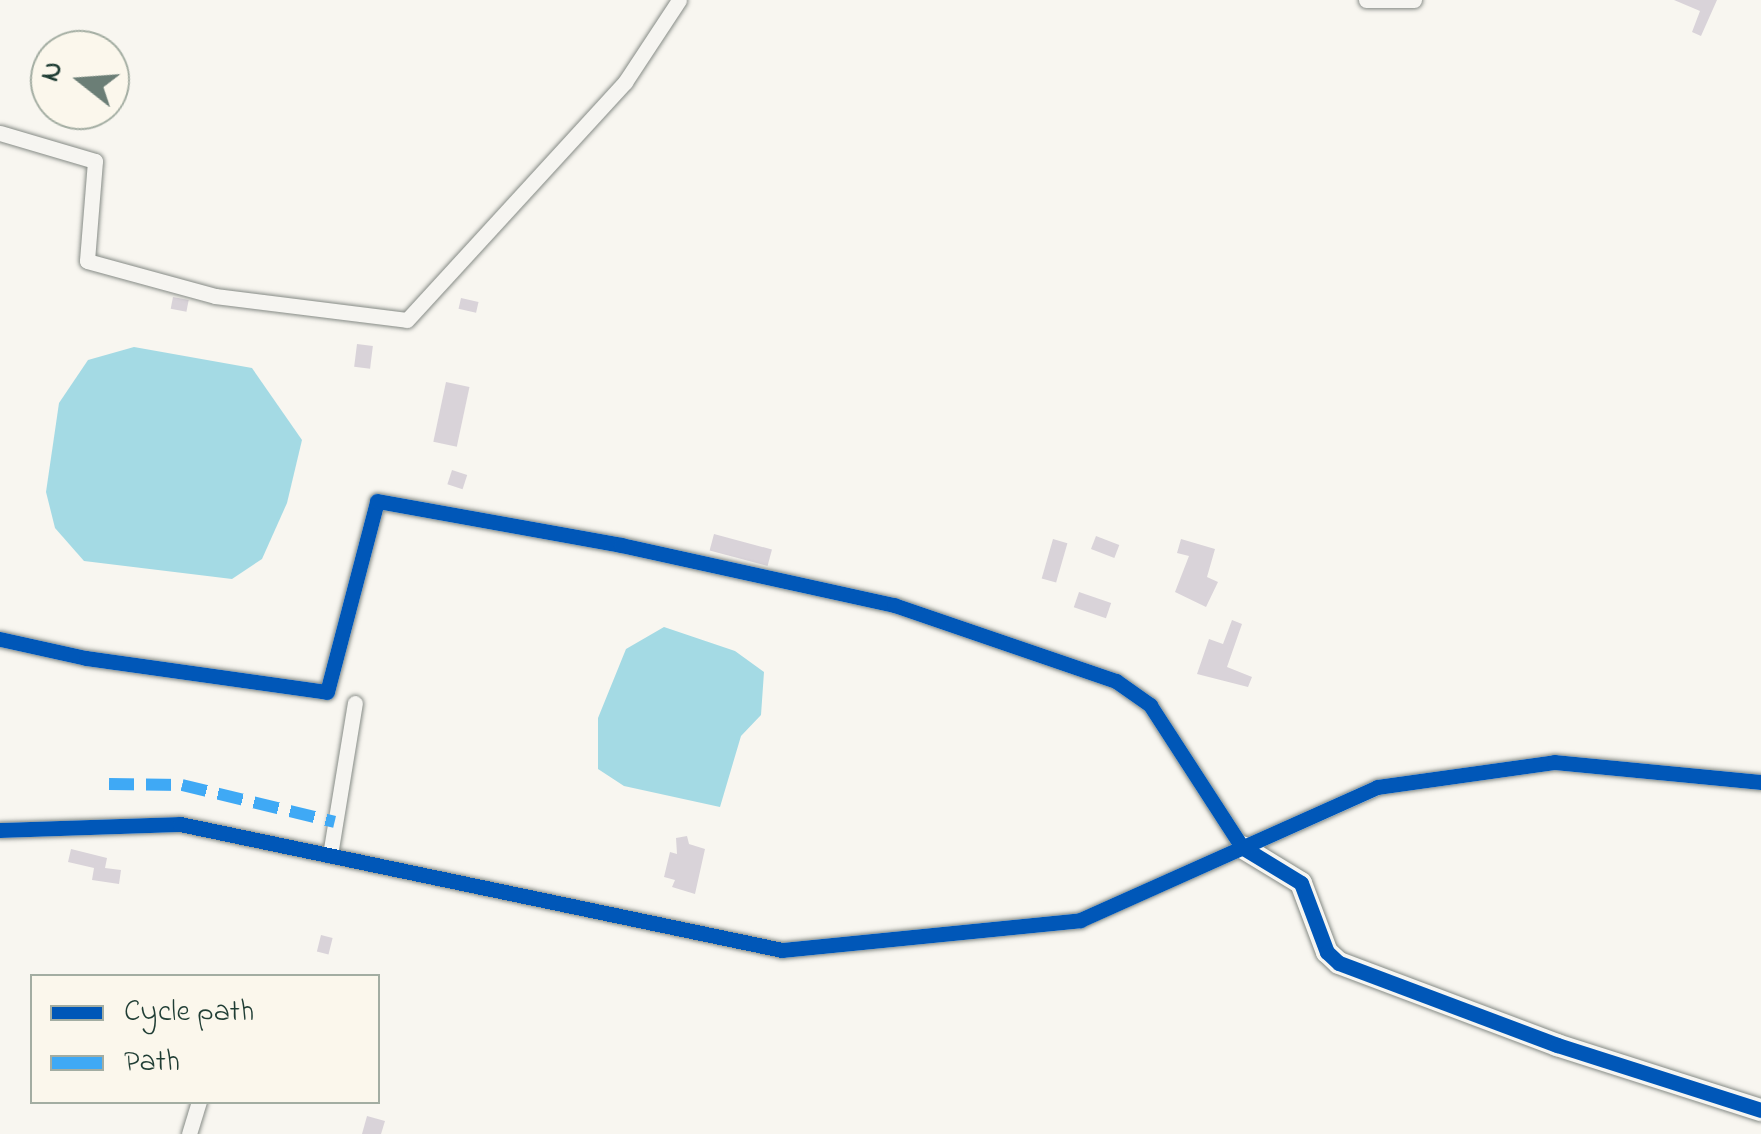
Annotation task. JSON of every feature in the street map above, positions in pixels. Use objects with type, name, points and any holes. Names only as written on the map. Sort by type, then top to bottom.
[{"type":"street","points":[[0,133],[95,162],[87,261],[215,296],[407,320],[625,82],[679,0]]},
{"type":"street","points":[[1366,0],[1414,0]]},
{"type":"street","points":[[0,639],[86,658],[327,692],[377,501],[621,545],[894,605],[1116,681],[1150,706],[1242,847],[1301,883],[1327,952],[1339,963],[1557,1044],[1761,1110]]},
{"type":"street","points":[[330,855],[356,703]]},
{"type":"street","points":[[0,830],[180,824],[782,950],[1080,920],[1377,787],[1554,762],[1761,782]]},
{"type":"street","points":[[190,1134],[198,1104]]},
{"type":"water","points":[[134,347],[252,368],[302,440],[287,503],[262,559],[232,579],[84,561],[55,528],[46,492],[59,403],[88,360]]},
{"type":"water","points":[[664,627],[735,651],[764,672],[761,715],[741,736],[720,807],[624,786],[598,769],[598,718],[626,649]]},
{"type":"building","points":[[1674,0],[1717,0],[1701,36],[1692,32],[1700,11]]},
{"type":"building","points":[[173,297],[189,300],[186,312],[171,309]]},
{"type":"building","points":[[461,298],[479,302],[476,313],[459,309]]},
{"type":"building","points":[[357,344],[373,346],[370,369],[354,367]]},
{"type":"building","points":[[446,382],[469,387],[457,447],[433,442]]},
{"type":"building","points":[[452,470],[467,475],[463,489],[447,484]]},
{"type":"building","points":[[714,534],[772,550],[768,566],[710,550]]},
{"type":"building","points":[[1096,536],[1119,545],[1114,558],[1091,549]]},
{"type":"building","points":[[1053,539],[1067,543],[1056,583],[1042,578]]},
{"type":"building","points":[[1181,539],[1215,549],[1207,577],[1218,582],[1206,607],[1175,592],[1189,556],[1177,553]]},
{"type":"building","points":[[1079,592],[1111,603],[1106,618],[1074,607]]},
{"type":"building","points":[[1232,620],[1242,624],[1227,667],[1252,677],[1248,687],[1197,674],[1209,639],[1223,644]]},
{"type":"building","points":[[687,836],[689,844],[705,849],[695,894],[672,887],[675,880],[664,877],[670,852],[677,854],[676,838]]},
{"type":"building","points":[[71,849],[107,858],[105,868],[121,870],[119,884],[92,880],[94,868],[68,862]]},
{"type":"building","points":[[321,935],[333,938],[329,954],[317,951]]},
{"type":"building","points":[[367,1116],[385,1121],[381,1134],[362,1134]]},
{"type":"marked path","points":[[109,784],[182,785],[335,822]]},
{"type":"cycle path","points":[[0,639],[86,658],[327,692],[377,501],[621,545],[894,605],[1116,681],[1150,705],[1242,847],[1301,883],[1327,952],[1339,963],[1557,1045],[1761,1110]]},
{"type":"cycle path","points":[[0,830],[180,824],[782,950],[1080,920],[1377,787],[1554,762],[1761,782]]}]
